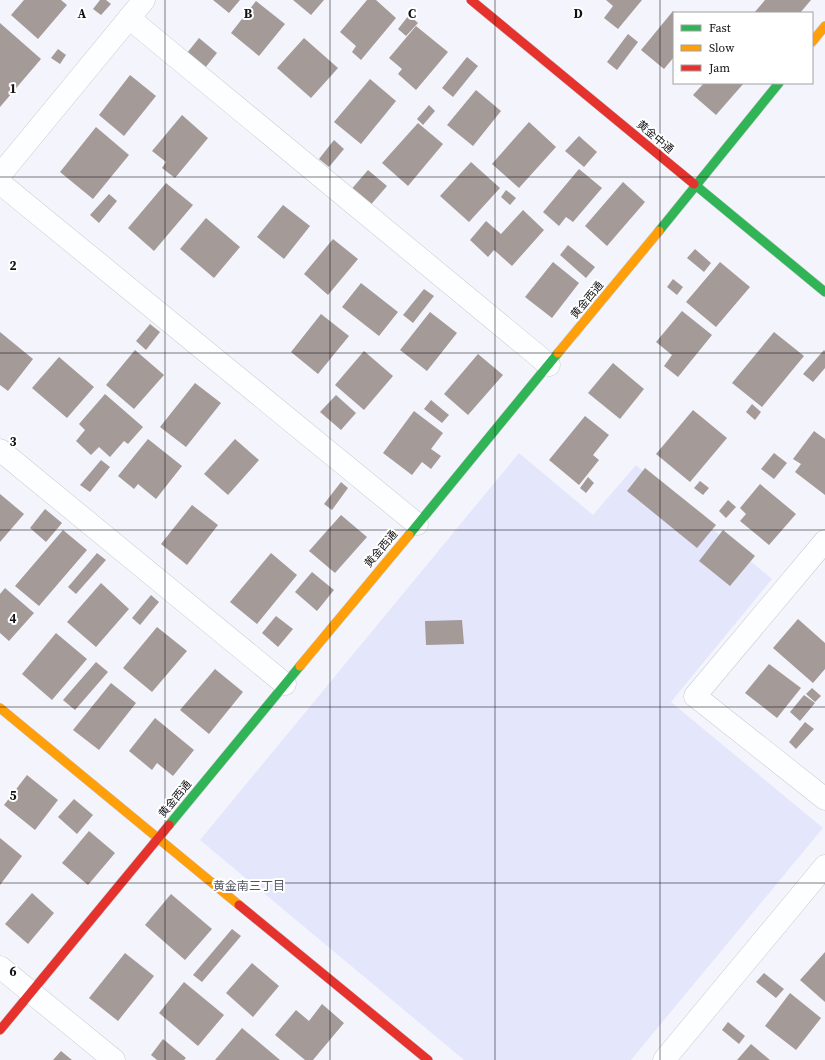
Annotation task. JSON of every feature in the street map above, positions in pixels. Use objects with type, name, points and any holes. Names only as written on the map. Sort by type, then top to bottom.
[{"type":"street","points":[[0,175],[144,0]]},
{"type":"street","name":"黄金中通","points":[[470,0],[825,292]]},
{"type":"street","points":[[129,18],[548,365]]},
{"type":"street","points":[[813,41],[825,26]]},
{"type":"street","name":"黄金西通","points":[[0,1030],[418,524],[778,84]]},
{"type":"street","points":[[0,183],[418,524]]},
{"type":"street","points":[[0,450],[285,684]]},
{"type":"street","points":[[825,541],[695,696],[825,799]]},
{"type":"street","points":[[0,708],[428,1060]]},
{"type":"street","points":[[664,1060],[825,866]]},
{"type":"street","points":[[0,967],[114,1060]]},
{"type":"shaded area","points":[[519,453],[593,515],[636,465],[772,579],[671,702],[823,828],[631,1060],[464,1060],[200,840]]},
{"type":"building","points":[[24,0],[61,0],[67,5],[38,39],[11,15]]},
{"type":"building","points":[[100,0],[106,0],[111,4],[101,15],[93,9]]},
{"type":"building","points":[[213,0],[240,0],[229,13]]},
{"type":"building","points":[[293,0],[324,0],[311,15]]},
{"type":"building","points":[[367,0],[376,0],[396,18],[361,60],[352,52],[356,46],[340,32]]},
{"type":"building","points":[[606,0],[642,0],[618,29],[604,18],[613,6]]},
{"type":"building","points":[[765,0],[811,0],[801,12],[755,12]]},
{"type":"building","points":[[256,1],[285,24],[259,56],[231,33]]},
{"type":"building","points":[[673,11],[673,58],[664,69],[641,50]]},
{"type":"building","points":[[409,15],[418,23],[406,36],[398,29]]},
{"type":"building","points":[[0,23],[41,59],[0,107]]},
{"type":"building","points":[[416,26],[448,52],[416,90],[398,74],[402,69],[389,58]]},
{"type":"building","points":[[628,34],[638,42],[617,70],[607,62]]},
{"type":"building","points":[[199,38],[217,53],[205,68],[187,53]]},
{"type":"building","points":[[304,38],[338,68],[311,98],[277,68]]},
{"type":"building","points":[[58,49],[66,55],[60,64],[51,58]]},
{"type":"building","points":[[467,57],[478,66],[453,97],[442,88]]},
{"type":"building","points":[[130,75],[156,96],[124,136],[99,115]]},
{"type":"building","points":[[370,79],[396,101],[361,144],[334,122]]},
{"type":"building","points":[[703,84],[743,84],[716,115],[693,95]]},
{"type":"building","points":[[476,90],[501,111],[473,146],[447,125]]},
{"type":"building","points":[[429,105],[435,111],[423,125],[417,119]]},
{"type":"building","points":[[182,115],[208,138],[175,178],[162,168],[166,162],[152,151]]},
{"type":"building","points":[[529,122],[556,147],[519,188],[492,164]]},
{"type":"building","points":[[418,123],[443,144],[408,186],[382,163]]},
{"type":"building","points":[[96,127],[129,155],[93,199],[60,172]]},
{"type":"building","points":[[579,136],[597,152],[584,167],[565,151]]},
{"type":"building","points":[[334,140],[344,149],[329,167],[319,159]]},
{"type":"building","points":[[471,162],[500,188],[469,222],[440,196]]},
{"type":"building","points":[[579,169],[602,188],[573,222],[566,217],[559,226],[543,212]]},
{"type":"building","points":[[368,170],[387,186],[368,208],[349,192]]},
{"type":"building","points":[[623,182],[645,202],[607,246],[585,226]]},
{"type":"building","points":[[166,183],[193,205],[154,251],[128,228]]},
{"type":"building","points":[[506,190],[516,198],[510,205],[501,197]]},
{"type":"building","points":[[109,194],[117,201],[99,223],[90,215]]},
{"type":"building","points":[[283,205],[310,226],[284,259],[257,237]]},
{"type":"building","points":[[523,210],[544,230],[512,266],[494,250],[488,257],[470,240],[486,221],[501,234]]},
{"type":"building","points":[[206,218],[240,247],[214,278],[180,249]]},
{"type":"building","points":[[333,239],[358,259],[328,295],[304,274]]},
{"type":"building","points":[[568,245],[595,267],[586,278],[560,255]]},
{"type":"building","points":[[695,249],[711,263],[704,272],[687,258]]},
{"type":"building","points":[[553,262],[579,283],[552,318],[525,297]]},
{"type":"building","points":[[720,262],[750,287],[716,327],[686,302]]},
{"type":"building","points":[[673,279],[683,287],[677,295],[667,287]]},
{"type":"building","points":[[361,283],[398,312],[379,336],[342,307]]},
{"type":"building","points":[[424,289],[434,296],[413,323],[403,315]]},
{"type":"building","points":[[682,311],[712,335],[678,377],[664,366],[672,355],[656,342]]},
{"type":"building","points":[[430,312],[457,333],[427,371],[400,350]]},
{"type":"building","points":[[321,314],[349,336],[318,374],[291,352]]},
{"type":"building","points":[[150,324],[160,332],[146,350],[136,341]]},
{"type":"building","points":[[0,332],[33,359],[8,391],[0,385]]},
{"type":"building","points":[[774,332],[804,356],[762,407],[732,383]]},
{"type":"building","points":[[135,350],[164,375],[134,409],[106,385]]},
{"type":"building","points":[[824,350],[825,368],[813,382],[803,374]]},
{"type":"building","points":[[364,351],[393,376],[364,410],[335,385]]},
{"type":"building","points":[[478,354],[503,375],[468,415],[444,394]]},
{"type":"building","points":[[59,357],[94,387],[67,418],[32,388]]},
{"type":"building","points":[[613,363],[644,389],[620,419],[588,393]]},
{"type":"building","points":[[195,383],[221,403],[186,447],[160,427]]},
{"type":"building","points":[[105,394],[143,427],[128,444],[124,441],[110,457],[99,447],[91,455],[76,441],[85,430],[79,424]]},
{"type":"building","points":[[336,395],[356,413],[341,430],[320,412]]},
{"type":"building","points":[[431,400],[449,415],[442,423],[424,409]]},
{"type":"building","points":[[752,404],[761,412],[755,420],[746,412]]},
{"type":"building","points":[[693,410],[727,438],[690,482],[656,454]]},
{"type":"building","points":[[414,411],[443,433],[431,449],[441,456],[431,469],[422,462],[412,475],[383,453]]},
{"type":"building","points":[[585,416],[609,435],[593,455],[599,460],[579,485],[549,460]]},
{"type":"building","points":[[814,431],[825,439],[825,495],[795,472],[801,464],[793,459]]},
{"type":"building","points":[[148,439],[182,466],[156,499],[138,484],[134,489],[118,476]]},
{"type":"building","points":[[235,439],[259,460],[228,495],[204,474]]},
{"type":"building","points":[[774,453],[787,463],[774,479],[761,469]]},
{"type":"building","points":[[101,460],[110,467],[90,492],[80,485]]},
{"type":"building","points":[[645,468],[716,525],[697,548],[627,491]]},
{"type":"building","points":[[588,477],[594,483],[586,493],[580,488]]},
{"type":"building","points":[[700,481],[709,488],[703,495],[694,488]]},
{"type":"building","points":[[341,482],[348,488],[332,510],[324,504]]},
{"type":"building","points":[[760,484],[796,514],[769,545],[740,521],[746,514],[740,508]]},
{"type":"building","points":[[0,494],[24,514],[0,542]]},
{"type":"building","points":[[728,500],[736,507],[726,518],[719,511]]},
{"type":"building","points":[[192,505],[218,525],[187,565],[161,544]]},
{"type":"building","points":[[45,509],[62,523],[46,542],[30,528]]},
{"type":"building","points":[[341,515],[367,537],[335,573],[309,551]]},
{"type":"building","points":[[63,530],[87,550],[39,606],[15,586]]},
{"type":"building","points":[[723,530],[755,556],[730,586],[699,561]]},
{"type":"building","points":[[97,553],[106,560],[76,594],[68,587]]},
{"type":"building","points":[[271,553],[297,575],[257,624],[230,602]]},
{"type":"building","points":[[312,572],[334,590],[317,611],[295,592]]},
{"type":"building","points":[[101,583],[129,609],[96,647],[67,622]]},
{"type":"building","points":[[5,588],[34,613],[9,641],[0,633],[0,594]]},
{"type":"building","points":[[151,595],[159,602],[140,625],[132,618]]},
{"type":"building","points":[[276,616],[293,629],[278,647],[262,633]]},
{"type":"building","points":[[798,619],[825,643],[825,669],[813,683],[773,648]]},
{"type":"building","points":[[462,620],[464,644],[426,645],[425,621]]},
{"type":"building","points":[[157,627],[187,651],[152,692],[123,668]]},
{"type":"building","points":[[56,633],[87,659],[52,700],[22,674]]},
{"type":"building","points":[[96,662],[108,672],[75,710],[63,700]]},
{"type":"building","points":[[769,664],[801,688],[777,718],[745,693]]},
{"type":"building","points":[[215,669],[243,692],[209,734],[180,710]]},
{"type":"building","points":[[111,683],[136,703],[99,750],[73,730]]},
{"type":"building","points":[[812,688],[821,696],[815,702],[806,694]]},
{"type":"building","points":[[804,695],[815,703],[800,721],[790,712]]},
{"type":"building","points":[[155,718],[194,750],[173,776],[157,763],[152,770],[129,751]]},
{"type":"building","points":[[805,722],[814,729],[796,749],[789,742]]},
{"type":"building","points":[[27,775],[58,800],[35,830],[4,805]]},
{"type":"building","points":[[74,799],[93,815],[77,834],[58,817]]},
{"type":"building","points":[[89,831],[115,853],[88,885],[62,863]]},
{"type":"building","points":[[0,838],[22,856],[0,885]]},
{"type":"building","points":[[32,893],[54,913],[28,944],[5,924]]},
{"type":"building","points":[[171,894],[212,929],[185,960],[145,925]]},
{"type":"building","points":[[232,929],[241,936],[202,982],[193,975]]},
{"type":"building","points":[[825,952],[825,1002],[800,980]]},
{"type":"building","points":[[125,953],[154,976],[118,1021],[89,998]]},
{"type":"building","points":[[252,963],[279,986],[253,1017],[226,993]]},
{"type":"building","points":[[764,973],[784,989],[776,998],[756,982]]},
{"type":"building","points":[[184,982],[224,1015],[198,1046],[159,1013]]},
{"type":"building","points":[[790,993],[821,1018],[796,1050],[765,1026]]},
{"type":"building","points":[[322,1004],[344,1023],[313,1060],[305,1060],[275,1035],[296,1010],[309,1021]]},
{"type":"building","points":[[728,1022],[745,1036],[739,1044],[722,1030]]},
{"type":"building","points":[[242,1028],[280,1060],[215,1060]]},
{"type":"building","points":[[163,1039],[186,1058],[184,1060],[157,1060],[151,1055]]},
{"type":"building","points":[[751,1044],[770,1060],[737,1060]]},
{"type":"building","points":[[61,1051],[72,1060],[53,1060]]},
{"type":"traffic: fast","points":[[659,231],[778,84]]},
{"type":"traffic: fast","points":[[694,184],[825,292]]},
{"type":"traffic: fast","points":[[409,535],[558,353]]},
{"type":"traffic: fast","points":[[169,825],[300,666]]},
{"type":"traffic: slow","points":[[813,41],[825,26]]},
{"type":"traffic: slow","points":[[558,353],[659,231]]},
{"type":"traffic: slow","points":[[300,666],[409,535]]},
{"type":"traffic: slow","points":[[0,708],[239,905]]},
{"type":"traffic: jam","points":[[471,0],[694,184]]},
{"type":"traffic: jam","points":[[0,1030],[169,825]]},
{"type":"traffic: jam","points":[[239,905],[428,1060]]},
{"type":"district","name":"黄金南三丁目","points":[[249,886]]}]
